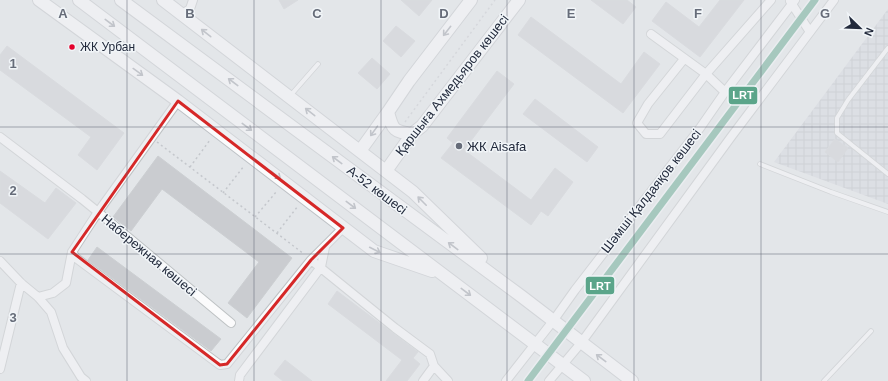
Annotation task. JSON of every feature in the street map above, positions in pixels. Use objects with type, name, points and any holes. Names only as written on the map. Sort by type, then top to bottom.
[{"type":"street","points":[[39,0],[252,156],[374,251],[444,275]]},
{"type":"street","points":[[78,0],[536,343],[584,381]]},
{"type":"street","name":"А-52 көшесі","points":[[121,0],[521,296],[632,381]]},
{"type":"street","points":[[163,0],[413,192],[521,296]]},
{"type":"street","points":[[182,14],[190,9],[193,0]]},
{"type":"street","points":[[360,151],[408,81],[471,0]]},
{"type":"street","name":"Қаршыға Ахмедьяров көшесі","points":[[386,171],[412,134],[422,126],[519,0]]},
{"type":"street","points":[[684,59],[648,104],[637,123],[646,134],[660,134],[706,74],[771,0]]},
{"type":"street","points":[[549,381],[581,342],[834,0]]},
{"type":"street","points":[[792,1],[810,32]]},
{"type":"street","name":"Шәмші Қалдаяқов көшесі","points":[[506,381],[700,128],[792,1]]},
{"type":"street","points":[[651,34],[706,74],[725,92]]},
{"type":"street","points":[[0,137],[98,212],[178,101]]},
{"type":"street","points":[[388,112],[392,126],[398,131],[412,134]]},
{"type":"street","name":"Набережная көшесі","points":[[38,297],[54,293],[66,283],[72,252],[98,212],[231,323]]},
{"type":"street","points":[[72,252],[76,258],[220,366],[227,364],[311,260],[343,228]]},
{"type":"street","points":[[239,381],[240,375],[321,267],[325,247]]},
{"type":"street","points":[[311,260],[395,328],[430,354],[434,366],[448,381]]},
{"type":"street","points":[[0,261],[21,283],[38,297],[51,312],[63,348],[81,376],[86,381]]},
{"type":"street","points":[[0,369],[21,283]]},
{"type":"street","points":[[423,381],[434,366]]},
{"type":"lane","points":[[888,48],[848,100],[837,118],[837,133],[888,174]]},
{"type":"lane","points":[[290,97],[318,64]]},
{"type":"lane","points":[[760,164],[831,192],[888,212]]},
{"type":"lane","points":[[824,381],[871,331]]},
{"type":"path","points":[[398,131],[495,0]]},
{"type":"path","points":[[190,167],[217,130]]},
{"type":"path","points":[[151,137],[311,260]]},
{"type":"path","points":[[223,193],[252,156]]},
{"type":"path","points":[[255,217],[284,182]]},
{"type":"path","points":[[277,233],[305,198]]},
{"type":"highlighted area","points":[[178,101],[343,228],[311,260],[227,364],[220,365],[72,252]]},
{"type":"shaded area","points":[[888,9],[888,204],[774,162]]},
{"type":"building","points":[[279,0],[298,0],[284,9]]},
{"type":"building","points":[[401,0],[432,0],[419,16]]},
{"type":"building","points":[[591,0],[627,0],[636,7],[623,24]]},
{"type":"building","points":[[720,0],[744,0],[700,57],[652,21],[666,2],[699,27]]},
{"type":"building","points":[[531,17],[621,84],[644,52],[660,64],[623,113],[518,35]]},
{"type":"building","points":[[396,26],[415,41],[401,57],[383,41]]},
{"type":"building","points":[[7,46],[124,133],[97,170],[78,155],[91,137],[0,70],[0,55]]},
{"type":"building","points":[[372,58],[390,74],[377,89],[358,73]]},
{"type":"building","name":"ЖК Aisafa","points":[[497,71],[514,84],[464,150],[531,200],[555,168],[573,182],[548,216],[541,211],[531,225],[441,158],[453,143],[447,138]]},
{"type":"building","points":[[535,99],[598,147],[587,162],[523,114]]},
{"type":"building","points":[[835,139],[848,148],[838,162],[825,152]]},
{"type":"building","points":[[158,156],[292,258],[247,318],[228,303],[259,262],[162,189],[131,231],[113,217]]},
{"type":"building","points":[[0,171],[45,203],[56,188],[76,203],[48,239],[0,203]]},
{"type":"building","points":[[97,247],[221,339],[211,351],[88,260]]},
{"type":"building","points":[[337,291],[418,352],[413,358],[420,364],[407,381],[386,381],[402,360],[328,304]]},
{"type":"building","points":[[285,360],[312,381],[283,381],[274,374]]},
{"type":"transit line","name":"LRT","points":[[528,381],[815,0]]},
{"type":"place","name":"ЖК Урбан","points":[[72,47]]},
{"type":"place","name":"ЖК Aisafa","points":[[459,146]]}]
